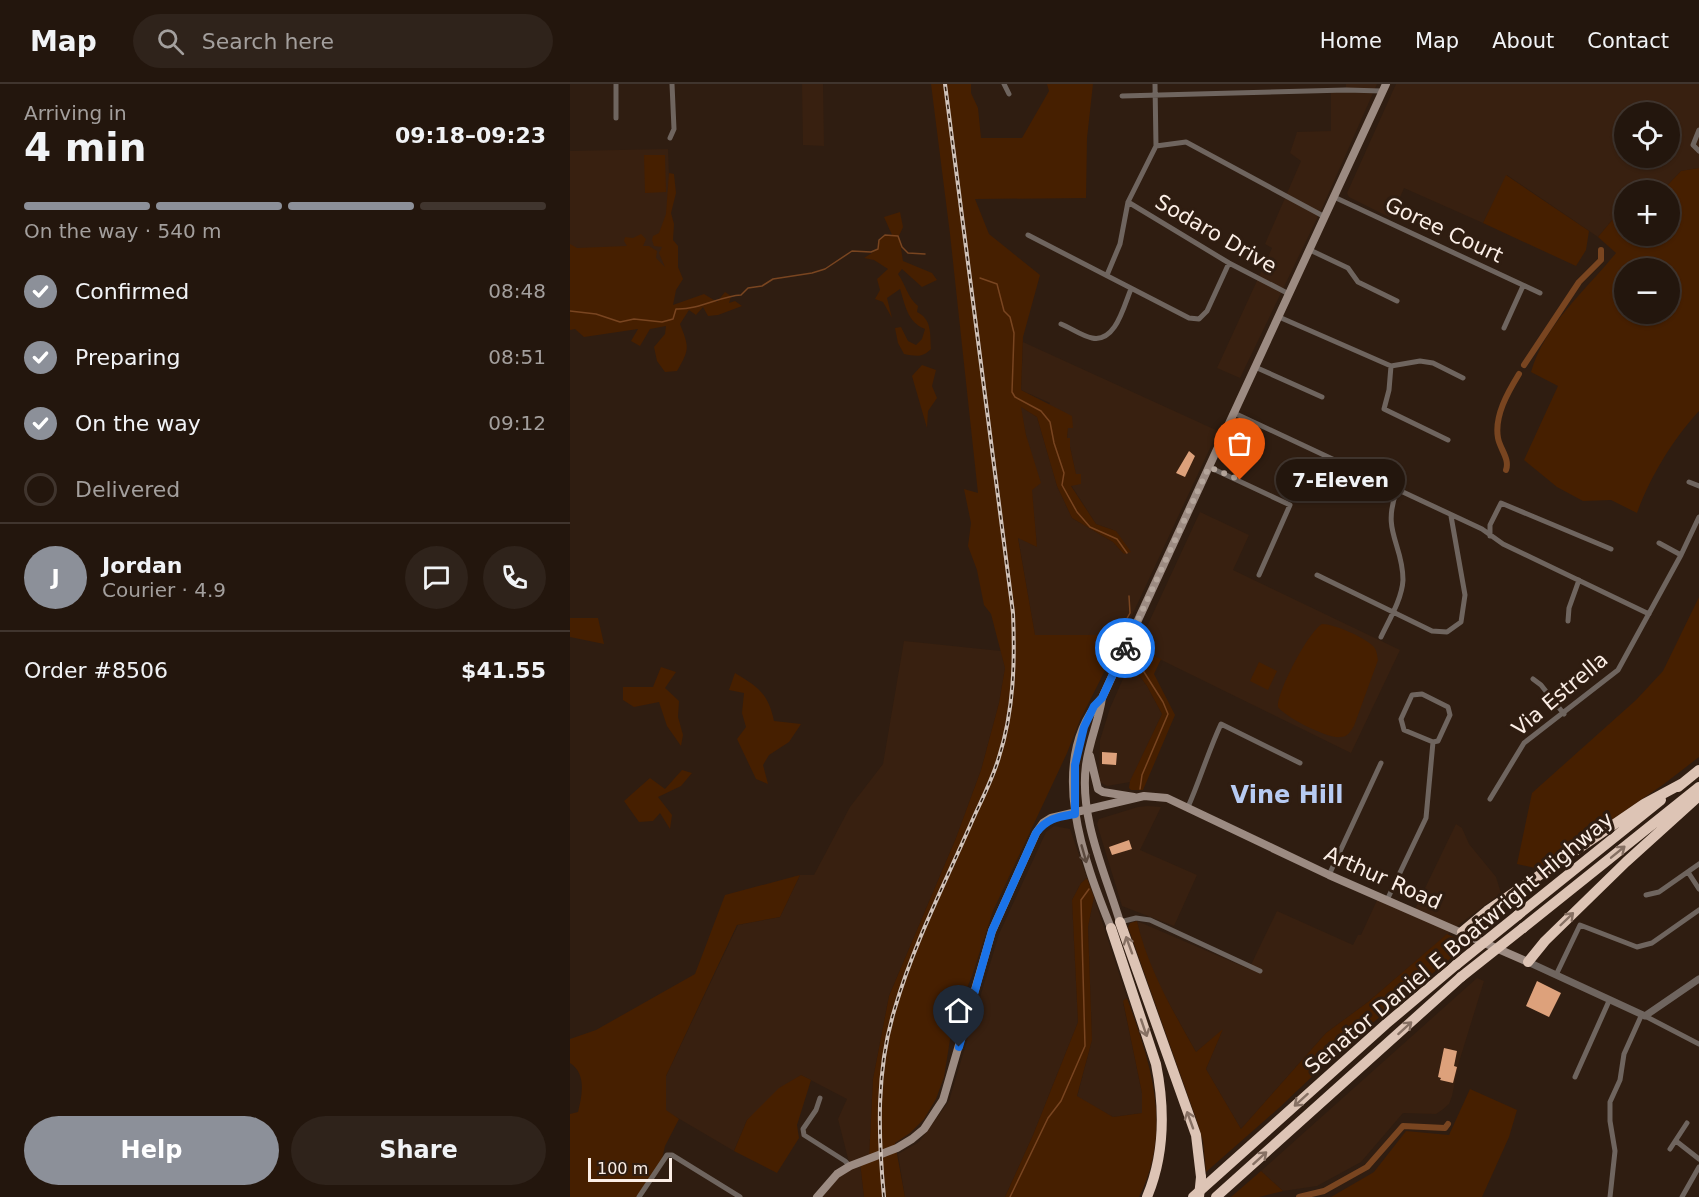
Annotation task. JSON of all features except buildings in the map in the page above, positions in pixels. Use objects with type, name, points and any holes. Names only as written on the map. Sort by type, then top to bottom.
[{"type":"highway","name":"Senator Daniel E Boatwright Highway","points":[[1193,1197],[1379,1029],[1699,770]]},
{"type":"highway","points":[[1462,932],[1499,902],[1644,804],[1683,783]]},
{"type":"highway","name":"Senator Daniel E Boatwright Highway","points":[[1216,1197],[1461,978],[1699,787]]},
{"type":"highway","points":[[1528,962],[1545,941],[1626,862],[1699,796]]},
{"type":"highway","points":[[1116,925],[1196,1135],[1201,1177],[1199,1197]]},
{"type":"highway","points":[[1116,925],[1160,1085],[1162,1137],[1158,1162],[1147,1197]]},
{"type":"main road","points":[[1116,925],[1087,812],[1085,781],[1102,698],[1384,88]]},
{"type":"main road","points":[[1102,698],[1094,706],[1079,742],[1075,765],[1075,814],[1090,874],[1116,925]]},
{"type":"main road","points":[[1089,753],[1098,789],[1136,798]]},
{"type":"main road","name":"Arthur Road","points":[[817,1197],[837,1174],[850,1166],[897,1148],[912,1139],[924,1129],[943,1100],[992,931],[1042,824],[1051,819],[1087,812],[1136,798],[1162,796],[1329,875],[1528,962]]},
{"type":"street","points":[[616,84],[616,118]]},
{"type":"street","points":[[670,138],[674,129],[672,84]]},
{"type":"street","points":[[1004,84],[1009,94]]},
{"type":"street","points":[[1107,275],[1120,244],[1128,202],[1156,146],[1155,84]]},
{"type":"street","points":[[1122,96],[1155,97],[1384,88]]},
{"type":"street","points":[[1699,130],[1693,145],[1699,151]]},
{"type":"street","points":[[1156,146],[1186,142],[1325,217]]},
{"type":"street","name":"Goree Court","points":[[1334,197],[1540,293]]},
{"type":"street","name":"Sodaro Drive","points":[[1128,202],[1229,263],[1289,294]]},
{"type":"street","points":[[1028,235],[1189,318],[1199,318],[1207,311],[1229,263]]},
{"type":"street","points":[[1310,250],[1348,268],[1358,282],[1397,301]]},
{"type":"street","points":[[1504,328],[1523,286]]},
{"type":"street","points":[[1061,324],[1093,338],[1104,337],[1112,331],[1131,289]]},
{"type":"street","points":[[1279,317],[1391,366],[1420,361],[1463,378]]},
{"type":"street","points":[[1391,366],[1389,390],[1384,409],[1448,440]]},
{"type":"street","points":[[1255,367],[1322,397]]},
{"type":"street","points":[[1234,413],[1482,529],[1490,536],[1649,614]]},
{"type":"street","points":[[1209,467],[1290,505],[1259,575]]},
{"type":"street","points":[[1689,482],[1699,486]]},
{"type":"street","points":[[1381,637],[1393,611],[1403,579],[1389,514],[1397,490]]},
{"type":"street","points":[[1490,536],[1490,525],[1501,503],[1611,549]]},
{"type":"street","points":[[1317,575],[1440,633],[1447,632],[1461,622],[1465,595],[1451,516]]},
{"type":"street","name":"Via Estrella","points":[[1490,799],[1524,743],[1618,670],[1681,555],[1699,517]]},
{"type":"street","points":[[1659,543],[1681,555]]},
{"type":"street","points":[[1568,621],[1569,608],[1580,580]]},
{"type":"street","points":[[1533,679],[1541,685],[1564,714]]},
{"type":"street","points":[[1422,694],[1448,707],[1450,715],[1438,741],[1433,742],[1404,730],[1401,719],[1412,695],[1422,694]]},
{"type":"street","points":[[1188,807],[1203,763],[1221,724],[1300,764]]},
{"type":"street","points":[[1387,900],[1425,818],[1433,742]]},
{"type":"street","points":[[1329,875],[1381,763]]},
{"type":"street","points":[[1646,895],[1659,892],[1699,864]]},
{"type":"street","points":[[1688,872],[1699,889]]},
{"type":"street","points":[[1556,975],[1580,925],[1637,947],[1652,943],[1699,910]]},
{"type":"street","points":[[1116,925],[1136,918],[1150,920],[1260,971]]},
{"type":"street","name":"Arthur Road","points":[[1528,962],[1609,1001],[1644,1015]]},
{"type":"street","points":[[1610,1197],[1615,1151],[1610,1121],[1610,1102],[1620,1080],[1624,1054],[1644,1015],[1699,980]]},
{"type":"street","points":[[1575,1077],[1609,1001]]},
{"type":"street","points":[[1644,1015],[1699,1044]]},
{"type":"street","points":[[820,1098],[816,1110],[803,1128],[804,1135],[850,1166]]},
{"type":"street","points":[[1670,1149],[1687,1123]]},
{"type":"street","points":[[1676,1141],[1699,1159]]},
{"type":"street","points":[[639,1197],[662,1159],[667,1155],[672,1155],[740,1197]]},
{"type":"street","points":[[1682,1197],[1699,1167]]},
{"type":"shaded area","points":[[802,84],[823,84],[824,146],[803,145]]},
{"type":"shaded area","points":[[931,84],[971,84],[971,93],[978,108],[981,138],[1022,138],[1049,91],[1047,84],[1093,84],[1087,138],[1086,198],[975,199],[989,234],[1040,275],[1023,337],[1021,390],[1072,416],[1073,428],[1068,428],[1067,438],[1070,438],[1076,474],[1081,474],[1081,484],[1071,486],[1096,524],[1116,531],[1131,552],[1124,554],[1113,542],[1072,518],[1057,486],[1037,417],[1021,407],[1026,435],[1041,483],[1032,490],[1037,547],[1018,538],[1035,635],[1109,635],[1121,639],[1080,720],[1067,753],[993,911],[972,976],[953,1021],[944,1077],[936,1099],[924,1119],[910,1133],[895,1143],[905,1197],[864,1197],[860,1162],[869,1159],[873,1079],[889,996],[956,838],[981,770],[999,703],[1005,668],[991,614],[984,605],[977,570],[968,546],[971,523],[964,489],[978,493]]},
{"type":"shaded area","points":[[1346,84],[1377,84],[1323,206],[1240,378],[1217,368],[1272,248],[1265,244],[1301,161],[1290,153],[1297,132],[1331,131],[1331,91],[1346,90]]},
{"type":"shaded area","points":[[1396,84],[1699,84],[1699,168],[1681,171],[1672,180],[1614,180],[1614,218],[1598,237],[1507,175],[1483,223],[1404,188],[1391,218],[1349,197],[1347,193]]},
{"type":"shaded area","points":[[668,149],[673,274],[570,319],[570,151]]},
{"type":"shaded area","points":[[644,155],[665,155],[666,192],[645,193]]},
{"type":"shaded area","points":[[1699,168],[1699,411],[1663,459],[1637,513],[1611,500],[1583,501],[1557,487],[1524,460],[1558,386],[1531,372],[1537,355],[1556,323],[1616,253],[1598,237],[1614,218],[1614,246],[1680,246],[1680,180],[1672,180],[1681,171]]},
{"type":"shaded area","points":[[669,173],[674,174],[676,193],[671,213],[674,224],[673,240],[678,246],[678,267],[683,279],[676,290],[673,305],[704,294],[717,302],[725,292],[731,296],[729,303],[735,301],[742,306],[718,315],[708,316],[703,307],[696,315],[689,310],[680,324],[685,338],[686,353],[677,371],[665,372],[657,361],[654,347],[665,334],[666,326],[650,329],[640,346],[631,341],[638,329],[584,337],[575,329],[570,330],[570,244],[577,248],[627,246],[624,241],[625,237],[633,238],[641,234],[646,239],[643,246],[649,246],[657,251],[656,258],[665,267],[659,253],[662,247],[654,246],[652,240],[653,236],[659,233],[666,214]]},
{"type":"shaded area","points":[[1506,175],[1589,231],[1586,250],[1576,266],[1483,223]]},
{"type":"shaded area","points":[[900,212],[903,227],[899,236],[903,261],[932,273],[937,280],[922,287],[902,269],[898,274],[911,299],[918,306],[917,312],[928,323],[931,349],[919,356],[904,354],[898,343],[895,328],[901,327],[908,341],[916,345],[922,339],[925,329],[910,317],[900,289],[887,298],[892,318],[883,302],[875,299],[880,290],[877,279],[888,269],[874,260],[864,258],[878,249],[879,240],[885,235],[892,235],[884,217]]},
{"type":"shaded area","points":[[1023,342],[1218,431],[1121,639],[1109,635],[1035,636],[1018,537],[1037,547],[1026,435],[1020,406],[1037,417],[1057,486],[1072,518],[1113,542],[1124,554],[1116,531],[1096,524],[1071,485],[1076,475],[1070,439],[1067,438],[1068,428],[1073,428],[1049,405],[1050,403],[1021,390]]},
{"type":"shaded area","points":[[922,365],[936,370],[932,386],[937,398],[928,411],[927,428],[912,376]]},
{"type":"shaded area","points":[[1242,425],[1264,427],[1243,475],[1223,465]]},
{"type":"shaded area","points":[[1200,512],[1249,535],[1233,570],[1400,650],[1351,753],[1137,648]]},
{"type":"shaded area","points":[[1699,597],[1699,757],[1664,784],[1540,869],[1517,864],[1532,793],[1636,700],[1663,671]]},
{"type":"shaded area","points":[[570,618],[598,618],[604,644],[570,637]]},
{"type":"shaded area","points":[[1322,624],[1341,629],[1363,639],[1373,646],[1377,654],[1378,660],[1354,726],[1343,737],[1334,737],[1317,731],[1289,716],[1278,707],[1282,689],[1294,663],[1309,638]]},
{"type":"shaded area","points":[[904,641],[1001,651],[1005,668],[999,703],[981,770],[956,838],[889,996],[873,1079],[869,1159],[860,1163],[864,1197],[817,1197],[850,1166],[838,1119],[847,1099],[801,1075],[747,1120],[734,1151],[666,1111],[666,1076],[738,925],[780,917],[800,875],[814,875],[850,807],[883,764]]},
{"type":"shaded area","points":[[1137,648],[1161,659],[1154,674],[1175,715],[1143,790],[1131,790],[1130,781],[1162,714],[1147,686],[1130,663]]},
{"type":"shaded area","points":[[1259,662],[1277,671],[1268,690],[1250,681]]},
{"type":"shaded area","points":[[1130,663],[1147,686],[1162,714],[1130,782],[1107,786],[1100,782],[1099,778],[1100,740],[1110,708]]},
{"type":"shaded area","points":[[661,667],[676,672],[665,688],[679,701],[678,717],[683,735],[681,746],[667,726],[659,702],[634,707],[623,700],[623,687],[653,687]]},
{"type":"shaded area","points":[[735,673],[761,692],[769,704],[774,721],[801,724],[789,742],[769,755],[763,765],[768,784],[756,779],[737,739],[746,727],[742,713],[744,693],[729,690]]},
{"type":"shaded area","points":[[682,770],[692,773],[681,786],[658,797],[672,815],[670,829],[660,813],[653,821],[639,822],[624,801],[650,778],[665,789]]},
{"type":"shaded area","points":[[1148,806],[1161,807],[1140,850],[1197,875],[1174,926],[1122,906],[1097,824],[1099,819]]},
{"type":"shaded area","points":[[1456,824],[1462,828],[1469,844],[1496,877],[1501,893],[1461,923],[1368,1002],[1326,1033],[1241,1129],[1206,1069],[1222,1031],[1196,1052],[1157,982],[1143,946],[1137,921],[1249,969],[1277,911],[1353,945],[1358,935],[1361,935],[1379,896],[1414,911]]},
{"type":"shaded area","points":[[1054,826],[1070,829],[1087,878],[1081,883],[1072,900],[1078,1022],[1033,1135],[1005,1197],[905,1197],[898,1154],[919,1142],[949,1101],[999,934],[1046,832]]},
{"type":"shaded area","points":[[800,875],[780,917],[737,925],[666,1076],[666,1110],[679,1119],[665,1146],[662,1159],[639,1197],[570,1197],[570,1114],[578,1112],[582,1086],[579,1073],[570,1063],[570,1039],[596,1030],[695,974],[725,895]]},
{"type":"shaded area","points":[[1087,878],[1094,897],[1088,927],[1092,1040],[1077,1096],[1113,1117],[1142,1113],[1142,1093],[1123,1001],[1127,998],[1144,1047],[1155,1097],[1155,1146],[1149,1172],[1139,1197],[1005,1197],[1033,1135],[1078,1022],[1072,900],[1081,883]]},
{"type":"shaded area","points":[[1094,897],[1127,998],[1123,1002],[1142,1093],[1142,1113],[1113,1117],[1077,1097],[1092,1040],[1088,927]]},
{"type":"shaded area","points":[[1137,921],[1154,972],[1196,1052],[1223,1029],[1206,1069],[1241,1129],[1326,1033],[1368,1002],[1447,934],[1468,944],[1340,1050],[1206,1172],[1203,1141],[1197,1121],[1128,927],[1130,923]]},
{"type":"shaded area","points":[[1477,978],[1484,981],[1459,1062],[1449,1104],[1436,1114],[1403,1113],[1361,1162],[1317,1186],[1283,1191],[1261,1171]]},
{"type":"shaded area","points":[[801,1075],[811,1080],[797,1125],[799,1138],[777,1173],[734,1151],[747,1120],[779,1088]]},
{"type":"shaded area","points":[[1470,1089],[1517,1110],[1509,1137],[1482,1197],[1331,1197],[1374,1172],[1406,1131],[1449,1135]]},
{"type":"shaded area","points":[[1261,1171],[1283,1191],[1259,1197],[1231,1197]]},
{"type":"waterway","points":[[570,311],[596,314],[620,322],[634,319],[662,322],[673,319],[676,309],[685,309],[741,295],[748,288],[762,286],[773,279],[825,269],[852,251],[871,252],[878,249],[879,240],[885,235],[898,236],[902,247],[908,253],[925,254]]},
{"type":"waterway","points":[[1524,365],[1579,282],[1601,260],[1601,250]]},
{"type":"waterway","points":[[980,278],[997,284],[1004,311],[1010,317],[1014,333],[1012,392],[1015,397],[1041,411],[1050,422],[1064,473],[1062,485],[1077,512],[1090,527],[1117,539],[1127,553]]},
{"type":"waterway","points":[[1506,470],[1506,458],[1498,438],[1498,421],[1506,396],[1519,374]]},
{"type":"waterway","points":[[1121,629],[1130,613],[1129,596]]},
{"type":"waterway","points":[[1132,653],[1168,714],[1142,775],[1140,789]]},
{"type":"waterway","points":[[1010,1197],[1048,1118],[1061,1101],[1085,1046],[1081,900],[1089,889]]},
{"type":"waterway","points":[[1299,1197],[1324,1191],[1367,1167],[1403,1126],[1445,1128],[1448,1124]]},
{"type":"railway","points":[[884,1197],[880,1102],[884,1054],[889,1031],[921,936],[997,765],[1011,703],[1014,649],[1013,613],[945,84]]},
{"type":"way so far","points":[[1125,648],[1209,467],[1240,480]]},
{"type":"place","name":"7-Eleven","points":[[1240,480]]},
{"type":"district","name":"Vine Hill","points":[[1287,795]]},
{"type":"route","points":[[959,1047],[992,931],[1036,833],[1043,823],[1051,819],[1075,814],[1075,765],[1079,742],[1094,706],[1102,698],[1125,648]]}]
